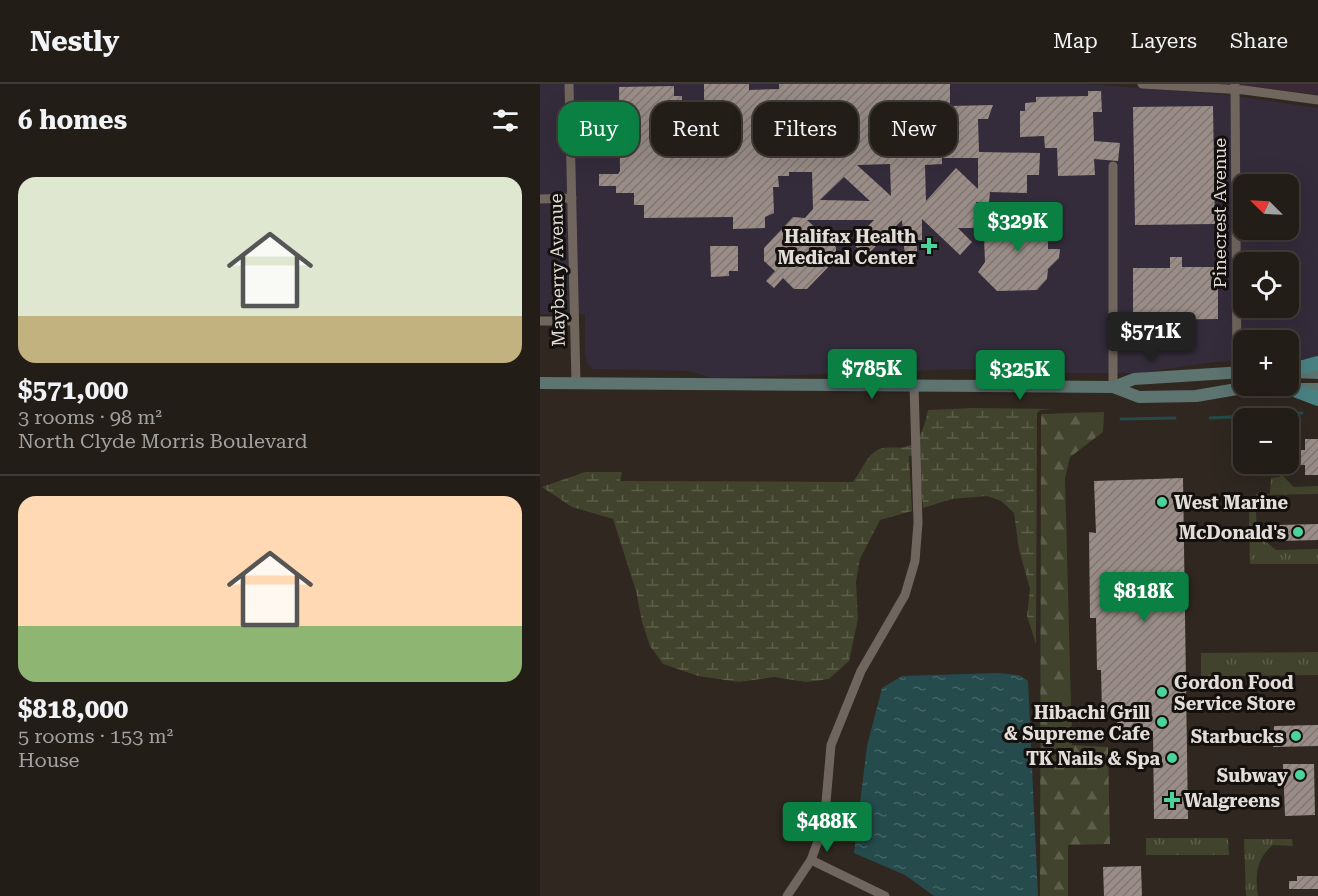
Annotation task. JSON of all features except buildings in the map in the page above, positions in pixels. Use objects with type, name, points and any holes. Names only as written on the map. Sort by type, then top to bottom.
[{"type":"main road","points":[[1299,368],[1318,363]]},
{"type":"main road","points":[[1113,387],[1134,379],[1233,372]]},
{"type":"main road","points":[[1299,372],[1318,373]]},
{"type":"main road","points":[[540,383],[1113,387],[1139,397],[1196,396],[1233,390]]},
{"type":"main road","points":[[1299,388],[1318,389]]},
{"type":"main road","points":[[1299,392],[1318,399]]},
{"type":"street","name":"Mayberry Avenue","points":[[569,84],[576,383]]},
{"type":"street","points":[[1142,84],[1235,87],[1318,100]]},
{"type":"street","name":"Pinecrest Avenue","points":[[1235,87],[1239,330]]},
{"type":"street","points":[[1113,166],[1113,387]]},
{"type":"street","points":[[540,199],[573,198]]},
{"type":"street","points":[[540,321],[574,321]]},
{"type":"street","points":[[787,896],[811,860],[824,825],[831,745],[861,671],[905,596],[915,561],[918,522],[914,385]]},
{"type":"street","points":[[811,860],[885,896]]},
{"type":"shaded area","name":"Halifax Health Medical Center","points":[[540,84],[1087,84],[1228,95],[1318,108],[1318,358],[1299,359],[1299,330],[1233,330],[1233,361],[1213,362],[1139,373],[1019,373],[970,369],[713,378],[689,371],[593,369],[587,363],[585,352],[585,314],[540,314]]},
{"type":"shaded area","points":[[1230,84],[1318,84],[1318,95],[1242,85]]},
{"type":"green space","points":[[1053,409],[1040,410],[1037,413],[1036,644],[1027,616],[1030,589],[1019,550],[1014,513],[1001,501],[987,496],[952,499],[923,508],[919,456],[909,456],[912,511],[880,520],[860,559],[856,582],[858,619],[849,661],[829,679],[806,682],[774,677],[739,682],[698,676],[663,664],[650,646],[642,622],[636,591],[613,519],[572,507],[542,487],[585,472],[622,472],[620,481],[853,482],[867,459],[879,449],[903,447],[917,440],[928,410]]},
{"type":"green space","points":[[1104,412],[1103,432],[1070,457],[1065,478],[1072,745],[1108,747],[1110,844],[1068,845],[1068,896],[1040,896],[1041,414]]},
{"type":"green space","points":[[1282,474],[1294,487],[1318,486],[1318,494],[1262,495],[1264,503],[1259,502],[1256,494],[1270,494],[1271,478],[1280,477]]},
{"type":"green space","points":[[1249,512],[1256,512],[1257,535],[1276,550],[1318,549],[1318,564],[1250,564]]},
{"type":"green space","points":[[1318,652],[1318,675],[1201,676],[1201,653]]},
{"type":"green space","points":[[1146,838],[1228,838],[1229,855],[1146,855]]},
{"type":"green space","points":[[1244,839],[1292,839],[1293,846],[1273,845],[1263,856],[1257,874],[1258,896],[1246,896]]},
{"type":"water","points":[[997,673],[1019,675],[1028,681],[1038,896],[934,896],[905,875],[854,853],[867,746],[882,688],[902,676]]},
{"type":"waterway","points":[[1210,418],[1302,413]]},
{"type":"waterway","points":[[1121,419],[1175,418]]},
{"type":"place","name":"Halifax Health Medical Center","points":[[929,246]]},
{"type":"place","name":"West Marine","points":[[1162,502]]},
{"type":"place","name":"McDonald's","points":[[1298,532]]},
{"type":"place","name":"Gordon Food Service Store","points":[[1162,692]]},
{"type":"place","name":"Hibachi Grill & Supreme Cafe","points":[[1162,722]]},
{"type":"place","name":"Starbucks","points":[[1296,736]]},
{"type":"place","name":"TK Nails & Spa","points":[[1172,758]]},
{"type":"place","name":"Subway","points":[[1300,775]]},
{"type":"place","name":"Walgreens","points":[[1172,800]]}]
